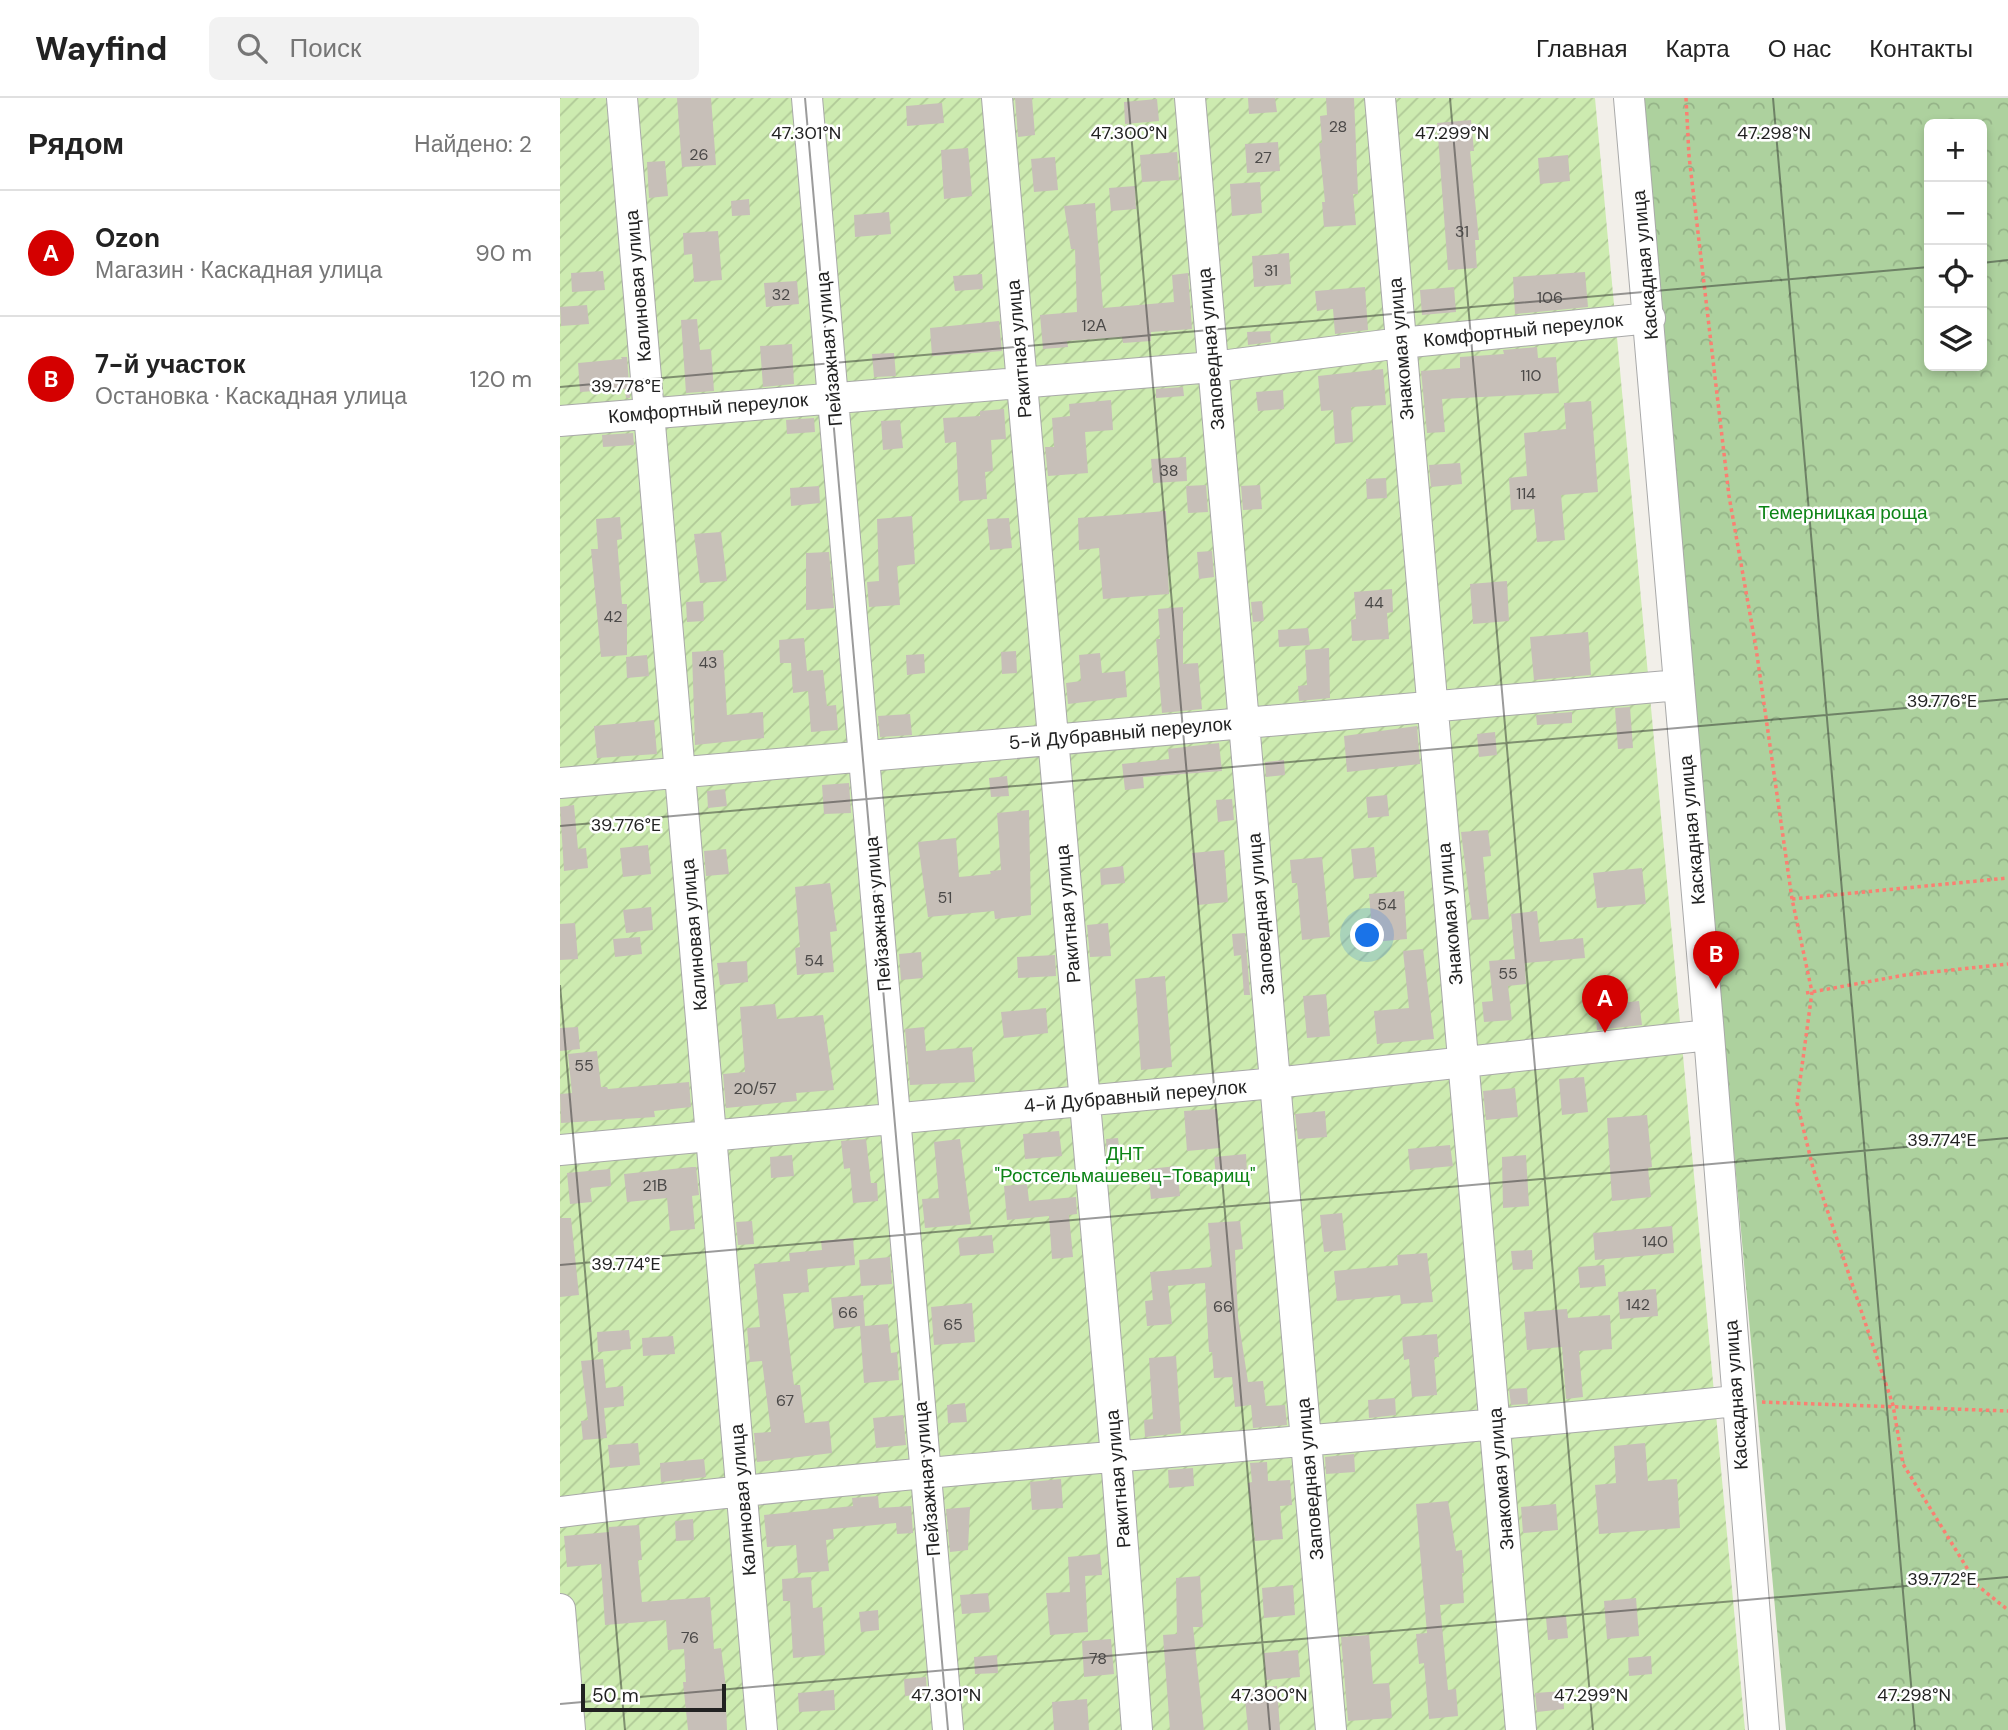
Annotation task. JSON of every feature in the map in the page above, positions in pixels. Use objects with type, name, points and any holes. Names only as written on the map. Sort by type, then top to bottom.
[{"type":"street","name":"Калиновая улица","points":[[622,98],[762,1730]]},
{"type":"street","name":"Пейзажная улица","points":[[807,98],[948,1730]]},
{"type":"street","name":"Ракитная улица","points":[[997,98],[1116,1457],[1137,1730]]},
{"type":"street","name":"Заповедная улица","points":[[1190,98],[1331,1730]]},
{"type":"street","name":"Знакомая улица","points":[[1380,98],[1497,1427],[1521,1730]]},
{"type":"street","name":"Каскадная улица","points":[[1629,98],[1650,318],[1709,1035],[1735,1401],[1764,1730]]},
{"type":"street","name":"Комфортный переулок","points":[[560,421],[1213,367],[1401,343],[1650,318]]},
{"type":"street","name":"5-й Дубравный переулок","points":[[560,783],[680,770],[864,758],[1432,704],[1679,685]]},
{"type":"street","name":"4-й Дубравный переулок","points":[[560,1150],[1275,1083],[1709,1035]]},
{"type":"street","points":[[560,1512],[742,1489],[1306,1438],[1497,1427],[1735,1401]]},
{"type":"street","points":[[560,1609],[570,1730]]},
{"type":"path","points":[[1686,98],[1689,156],[1728,496],[1756,648],[1792,899],[1809,992],[1797,1102],[1813,1168],[1893,1405],[1903,1464],[1978,1586],[2008,1610]]},
{"type":"path","points":[[1792,899],[2008,878]]},
{"type":"path","points":[[1809,992],[1905,975],[2008,964]]},
{"type":"path","points":[[1735,1401],[2008,1411]]},
{"type":"green space","name":"ДНТ \"Ростсельмашевец-Товарищ\"","points":[[560,98],[1595,98],[1745,1730],[560,1730]]},
{"type":"green space","name":"Темерницкая роща","points":[[1639,98],[2008,98],[2008,1730],[1786,1730]]},
{"type":"building","points":[[677,98],[711,98],[716,165],[682,167]]},
{"type":"building","points":[[1015,98],[1032,98],[1035,135],[1018,137]]},
{"type":"building","points":[[1248,98],[1275,98],[1277,112],[1249,114]]},
{"type":"building","points":[[1326,98],[1354,98],[1358,194],[1353,194],[1356,225],[1324,227],[1322,202],[1325,202],[1319,143],[1322,143],[1320,116],[1327,115]]},
{"type":"building","points":[[1157,99],[1159,121],[1125,124],[1124,102]]},
{"type":"building","points":[[942,103],[944,123],[907,126],[906,106]]},
{"type":"building","points":[[1471,120],[1474,151],[1470,151],[1479,240],[1475,240],[1477,268],[1448,270],[1437,123]]},
{"type":"building","points":[[1278,142],[1280,171],[1247,173],[1245,144]]},
{"type":"building","points":[[968,148],[972,196],[944,199],[941,150]]},
{"type":"building","points":[[1177,152],[1179,180],[1142,182],[1140,155]]},
{"type":"building","points":[[1568,155],[1570,181],[1540,184],[1538,158]]},
{"type":"building","points":[[1055,157],[1058,190],[1034,192],[1031,159]]},
{"type":"building","points":[[665,161],[668,196],[649,198],[647,162]]},
{"type":"building","points":[[1260,182],[1262,213],[1232,216],[1230,184]]},
{"type":"building","points":[[1135,186],[1136,209],[1111,211],[1109,188]]},
{"type":"building","points":[[749,199],[750,215],[732,216],[731,201]]},
{"type":"building","points":[[1095,203],[1103,308],[1174,302],[1172,275],[1188,273],[1192,329],[1151,332],[1151,341],[1123,343],[1122,337],[1067,341],[1068,347],[1043,349],[1040,315],[1077,312],[1075,249],[1071,249],[1064,206]]},
{"type":"building","points":[[889,212],[891,234],[855,237],[854,215]]},
{"type":"building","points":[[718,231],[722,280],[694,282],[692,254],[684,255],[683,233]]},
{"type":"building","points":[[1289,253],[1291,284],[1254,287],[1252,256]]},
{"type":"building","points":[[603,271],[605,290],[572,292],[571,273]]},
{"type":"building","points":[[1585,272],[1588,307],[1515,314],[1513,277]]},
{"type":"building","points":[[982,274],[983,289],[955,291],[953,276]]},
{"type":"building","points":[[797,281],[799,304],[766,307],[764,283]]},
{"type":"building","points":[[1365,287],[1368,330],[1335,334],[1333,309],[1317,311],[1315,291]]},
{"type":"building","points":[[1454,287],[1456,312],[1422,315],[1420,290]]},
{"type":"building","points":[[587,305],[589,324],[561,326],[560,307]]},
{"type":"building","points":[[697,319],[700,350],[711,349],[714,391],[686,393],[681,320]]},
{"type":"building","points":[[999,321],[1002,351],[932,356],[930,328]]},
{"type":"building","points":[[1270,331],[1271,342],[1248,345],[1247,332]]},
{"type":"building","points":[[792,344],[794,384],[763,387],[760,346]]},
{"type":"building","points":[[1537,347],[1538,358],[1556,357],[1559,393],[1442,399],[1445,432],[1427,433],[1421,371],[1460,368],[1460,357],[1504,354],[1503,350]]},
{"type":"building","points":[[894,353],[896,376],[874,377],[872,354]]},
{"type":"building","points":[[621,357],[627,357],[630,398],[626,398],[625,389],[580,392],[578,363],[622,359]]},
{"type":"building","points":[[1383,369],[1386,405],[1351,407],[1353,442],[1335,444],[1333,410],[1321,411],[1318,376]]},
{"type":"building","points":[[1183,387],[1184,396],[1156,398],[1156,389]]},
{"type":"building","points":[[1283,390],[1284,409],[1258,411],[1256,392]]},
{"type":"building","points":[[1111,400],[1113,430],[1085,432],[1088,473],[1048,476],[1045,447],[1054,447],[1052,418],[1070,416],[1069,404]]},
{"type":"building","points":[[1591,401],[1598,492],[1561,495],[1565,540],[1537,542],[1534,509],[1511,510],[1509,478],[1527,476],[1524,433],[1566,429],[1564,403]]},
{"type":"building","points":[[1004,409],[1006,439],[991,440],[993,471],[985,472],[987,499],[959,501],[956,442],[945,443],[943,418],[980,416],[980,411]]},
{"type":"building","points":[[814,418],[815,432],[787,434],[786,420]]},
{"type":"building","points":[[900,420],[903,448],[883,450],[881,421]]},
{"type":"building","points":[[633,433],[634,445],[603,447],[602,435]]},
{"type":"building","points":[[1186,457],[1187,481],[1153,483],[1151,459]]},
{"type":"building","points":[[1460,463],[1462,484],[1431,487],[1429,465]]},
{"type":"building","points":[[1386,478],[1387,498],[1367,499],[1366,479]]},
{"type":"building","points":[[1206,485],[1208,512],[1188,513],[1186,486]]},
{"type":"building","points":[[1260,485],[1262,509],[1243,510],[1241,486]]},
{"type":"building","points":[[819,486],[820,503],[791,506],[790,488]]},
{"type":"building","points":[[1166,511],[1169,594],[1103,599],[1099,548],[1079,550],[1078,518]]},
{"type":"building","points":[[912,516],[915,564],[897,566],[900,605],[869,607],[867,582],[879,581],[877,519]]},
{"type":"building","points":[[620,517],[622,539],[617,540],[622,604],[627,604],[627,655],[601,657],[591,549],[598,549],[596,519]]},
{"type":"building","points":[[1009,518],[1012,548],[990,550],[987,519]]},
{"type":"building","points":[[721,532],[727,581],[700,583],[694,534]]},
{"type":"building","points":[[1212,551],[1214,577],[1199,579],[1197,552]]},
{"type":"building","points":[[829,552],[834,608],[806,610],[806,553]]},
{"type":"building","points":[[1507,581],[1509,621],[1473,624],[1470,584]]},
{"type":"building","points":[[1392,589],[1393,612],[1387,613],[1389,639],[1352,641],[1351,620],[1356,619],[1354,592]]},
{"type":"building","points":[[703,601],[704,621],[687,622],[686,602]]},
{"type":"building","points":[[1262,601],[1264,621],[1253,622],[1251,602]]},
{"type":"building","points":[[1183,607],[1183,664],[1198,663],[1202,709],[1162,713],[1156,639],[1160,639],[1158,609]]},
{"type":"building","points":[[1308,628],[1310,645],[1279,647],[1278,630]]},
{"type":"building","points":[[1588,632],[1591,675],[1534,680],[1530,637]]},
{"type":"building","points":[[804,638],[807,671],[823,670],[827,706],[836,705],[838,730],[811,732],[808,691],[793,693],[791,663],[780,663],[779,640]]},
{"type":"building","points":[[1329,648],[1330,698],[1299,701],[1298,686],[1307,685],[1305,650]]},
{"type":"building","points":[[723,650],[727,715],[763,712],[764,738],[695,745],[692,652]]},
{"type":"building","points":[[1016,651],[1017,673],[1002,674],[1001,652]]},
{"type":"building","points":[[1100,653],[1102,673],[1125,671],[1127,697],[1068,704],[1066,683],[1081,681],[1079,655]]},
{"type":"building","points":[[924,654],[925,673],[907,675],[906,655]]},
{"type":"building","points":[[647,655],[649,676],[627,678],[626,657]]},
{"type":"building","points":[[1630,707],[1633,748],[1618,749],[1615,708]]},
{"type":"building","points":[[1572,712],[1572,723],[1537,725],[1536,715]]},
{"type":"building","points":[[910,714],[912,735],[880,737],[878,716]]},
{"type":"building","points":[[654,720],[657,754],[597,758],[594,726]]},
{"type":"building","points":[[1417,726],[1420,764],[1347,772],[1344,736]]},
{"type":"building","points":[[1495,732],[1497,755],[1479,757],[1477,734]]},
{"type":"building","points":[[1219,743],[1222,771],[1143,777],[1144,788],[1125,790],[1122,764],[1169,759],[1168,749]]},
{"type":"building","points":[[1284,760],[1285,775],[1266,777],[1265,762]]},
{"type":"building","points":[[1007,776],[1009,796],[991,797],[989,778]]},
{"type":"building","points":[[849,783],[851,813],[824,814],[822,785]]},
{"type":"building","points":[[725,789],[727,806],[708,808],[707,791]]},
{"type":"building","points":[[1387,795],[1389,816],[1368,818],[1366,797]]},
{"type":"building","points":[[1232,799],[1234,820],[1218,822],[1216,800]]},
{"type":"building","points":[[574,805],[578,849],[586,848],[588,868],[564,871],[560,807]]},
{"type":"building","points":[[1029,810],[1031,915],[995,919],[994,911],[928,917],[918,842],[956,838],[959,877],[991,874],[990,871],[1001,870],[997,813]]},
{"type":"building","points":[[1488,830],[1491,856],[1483,857],[1489,919],[1472,920],[1461,832]]},
{"type":"building","points":[[648,845],[651,874],[623,877],[620,848]]},
{"type":"building","points":[[1374,847],[1377,877],[1354,879],[1351,849]]},
{"type":"building","points":[[726,849],[729,874],[706,876],[704,851]]},
{"type":"building","points":[[1224,850],[1228,902],[1198,905],[1192,853]]},
{"type":"building","points":[[1322,857],[1330,937],[1302,940],[1297,883],[1292,883],[1290,860]]},
{"type":"building","points":[[1123,866],[1125,883],[1101,885],[1100,869]]},
{"type":"building","points":[[1642,868],[1646,904],[1597,908],[1593,873]]},
{"type":"building","points":[[830,883],[837,931],[830,932],[834,972],[797,975],[795,948],[800,947],[795,887]]},
{"type":"building","points":[[1404,891],[1407,939],[1373,942],[1369,894]]},
{"type":"building","points":[[651,907],[653,930],[626,933],[623,910]]},
{"type":"building","points":[[1537,911],[1540,942],[1583,938],[1585,958],[1525,963],[1526,984],[1508,986],[1512,1020],[1484,1022],[1482,1002],[1493,1001],[1489,961],[1515,959],[1511,914]]},
{"type":"building","points":[[575,923],[578,959],[560,960],[560,924]]},
{"type":"building","points":[[1108,923],[1111,956],[1090,957],[1087,925]]},
{"type":"building","points":[[1245,933],[1250,995],[1244,995],[1241,955],[1234,956],[1232,934]]},
{"type":"building","points":[[640,937],[642,954],[615,957],[613,939]]},
{"type":"building","points":[[1423,949],[1434,1039],[1377,1044],[1374,1011],[1409,1008],[1403,951]]},
{"type":"building","points":[[921,952],[923,978],[901,980],[899,954]]},
{"type":"building","points":[[1055,955],[1056,976],[1018,978],[1017,957]]},
{"type":"building","points":[[747,961],[748,982],[720,985],[717,963]]},
{"type":"building","points":[[1165,976],[1172,1067],[1141,1070],[1135,979]]},
{"type":"building","points":[[1326,994],[1330,1036],[1307,1038],[1303,996]]},
{"type":"building","points":[[1639,1001],[1642,1025],[1597,1030],[1595,1006]]},
{"type":"building","points":[[775,1004],[777,1019],[823,1015],[834,1090],[796,1093],[797,1101],[726,1108],[723,1074],[745,1072],[740,1007]]},
{"type":"building","points":[[1046,1008],[1048,1033],[1004,1038],[1001,1012]]},
{"type":"building","points":[[578,1027],[580,1049],[560,1051],[560,1028]]},
{"type":"building","points":[[924,1027],[926,1051],[972,1047],[975,1082],[910,1085],[905,1029]]},
{"type":"building","points":[[597,1051],[601,1087],[608,1089],[689,1082],[691,1107],[654,1111],[655,1117],[561,1123],[560,1094],[572,1093],[568,1054]]},
{"type":"building","points":[[1584,1077],[1588,1112],[1562,1115],[1559,1079]]},
{"type":"building","points":[[1515,1088],[1518,1117],[1486,1120],[1483,1091]]},
{"type":"building","points":[[1217,1109],[1220,1148],[1187,1151],[1184,1111]]},
{"type":"building","points":[[1325,1111],[1327,1137],[1298,1139],[1295,1114]]},
{"type":"building","points":[[1647,1115],[1652,1167],[1648,1168],[1651,1197],[1612,1201],[1607,1118]]},
{"type":"building","points":[[1059,1131],[1062,1156],[1025,1159],[1023,1134]]},
{"type":"building","points":[[1118,1138],[1120,1155],[1107,1156],[1106,1139]]},
{"type":"building","points":[[866,1139],[871,1183],[877,1183],[878,1201],[853,1203],[850,1168],[844,1169],[841,1141]]},
{"type":"building","points":[[960,1139],[971,1224],[925,1228],[922,1199],[939,1198],[934,1142]]},
{"type":"building","points":[[1450,1145],[1453,1166],[1410,1170],[1408,1149]]},
{"type":"building","points":[[1246,1154],[1247,1173],[1216,1176],[1214,1157]]},
{"type":"building","points":[[792,1155],[794,1176],[771,1178],[770,1157]]},
{"type":"building","points":[[1526,1155],[1529,1206],[1503,1208],[1502,1157]]},
{"type":"building","points":[[1177,1166],[1180,1196],[1151,1199],[1148,1169]]},
{"type":"building","points":[[696,1167],[699,1195],[692,1196],[695,1229],[670,1231],[667,1198],[627,1202],[624,1174]]},
{"type":"building","points":[[610,1169],[611,1186],[590,1188],[592,1202],[570,1204],[567,1173]]},
{"type":"building","points":[[1027,1184],[1029,1201],[1076,1197],[1077,1214],[1069,1215],[1073,1257],[1052,1259],[1049,1216],[1007,1220],[1004,1186]]},
{"type":"building","points":[[1342,1213],[1346,1250],[1324,1252],[1320,1215]]},
{"type":"building","points":[[560,1218],[571,1218],[579,1295],[560,1297]]},
{"type":"building","points":[[752,1221],[754,1244],[738,1245],[736,1222]]},
{"type":"building","points":[[1240,1221],[1243,1249],[1235,1250],[1238,1317],[1248,1382],[1263,1381],[1266,1406],[1285,1405],[1287,1425],[1253,1428],[1251,1405],[1235,1407],[1232,1377],[1214,1378],[1212,1352],[1209,1352],[1205,1283],[1168,1286],[1172,1324],[1147,1326],[1145,1301],[1153,1300],[1150,1272],[1212,1267],[1208,1223]]},
{"type":"building","points":[[1672,1226],[1674,1253],[1595,1260],[1593,1233]]},
{"type":"building","points":[[992,1235],[994,1253],[960,1256],[958,1238]]},
{"type":"building","points":[[853,1238],[855,1265],[807,1269],[809,1292],[783,1294],[794,1385],[800,1385],[805,1423],[829,1421],[832,1453],[757,1462],[754,1433],[771,1432],[762,1361],[750,1362],[747,1328],[760,1327],[754,1264],[790,1261],[789,1253],[822,1250],[821,1241]]},
{"type":"building","points":[[1532,1250],[1533,1269],[1513,1270],[1511,1251]]},
{"type":"building","points":[[1427,1253],[1433,1302],[1401,1304],[1400,1295],[1337,1301],[1334,1271],[1398,1265],[1397,1255]]},
{"type":"building","points":[[890,1257],[892,1284],[861,1286],[859,1260]]},
{"type":"building","points":[[1604,1265],[1606,1286],[1580,1288],[1578,1267]]},
{"type":"building","points":[[1656,1289],[1658,1316],[1620,1319],[1618,1292]]},
{"type":"building","points":[[863,1295],[865,1326],[888,1324],[891,1353],[897,1352],[899,1380],[864,1383],[860,1326],[834,1329],[831,1298]]},
{"type":"building","points":[[972,1303],[975,1342],[934,1345],[931,1307]]},
{"type":"building","points":[[1567,1309],[1568,1318],[1610,1315],[1612,1349],[1579,1351],[1583,1397],[1566,1399],[1562,1347],[1527,1350],[1524,1312]]},
{"type":"building","points":[[629,1330],[631,1349],[598,1352],[597,1332]]},
{"type":"building","points":[[1437,1334],[1439,1357],[1434,1357],[1437,1395],[1412,1397],[1409,1359],[1404,1360],[1402,1337]]},
{"type":"building","points":[[673,1336],[675,1354],[643,1356],[642,1338]]},
{"type":"building","points":[[1176,1356],[1181,1433],[1145,1437],[1144,1420],[1153,1419],[1149,1358]]},
{"type":"building","points":[[603,1359],[606,1388],[623,1386],[624,1406],[604,1408],[607,1438],[583,1440],[581,1421],[588,1420],[581,1361]]},
{"type":"building","points":[[1527,1388],[1528,1404],[1511,1405],[1509,1389]]},
{"type":"building","points":[[1395,1398],[1396,1415],[1369,1418],[1368,1400]]},
{"type":"building","points":[[965,1403],[967,1422],[948,1423],[947,1405]]},
{"type":"building","points":[[903,1415],[906,1445],[876,1448],[873,1418]]},
{"type":"building","points":[[638,1443],[640,1465],[610,1468],[608,1445]]},
{"type":"building","points":[[1645,1443],[1648,1481],[1677,1479],[1680,1528],[1599,1534],[1595,1485],[1616,1483],[1614,1446]]},
{"type":"building","points":[[1354,1454],[1355,1472],[1326,1474],[1325,1457]]},
{"type":"building","points":[[704,1459],[706,1477],[661,1482],[660,1463]]},
{"type":"building","points":[[1267,1462],[1268,1481],[1290,1480],[1292,1505],[1280,1506],[1283,1539],[1255,1541],[1248,1483],[1252,1482],[1250,1463]]},
{"type":"building","points":[[1193,1468],[1194,1486],[1169,1488],[1168,1470]]},
{"type":"building","points":[[1061,1479],[1063,1508],[1032,1510],[1030,1482]]},
{"type":"building","points":[[878,1496],[879,1508],[911,1506],[913,1533],[897,1534],[896,1523],[833,1529],[834,1539],[826,1540],[829,1571],[798,1573],[796,1545],[767,1547],[764,1515],[853,1506],[852,1498]]},
{"type":"building","points":[[1448,1501],[1456,1551],[1462,1550],[1464,1603],[1440,1605],[1448,1690],[1456,1689],[1458,1716],[1429,1719],[1424,1663],[1419,1664],[1416,1634],[1427,1633],[1416,1504]]},
{"type":"building","points":[[1556,1504],[1558,1530],[1523,1533],[1521,1507]]},
{"type":"building","points":[[970,1507],[968,1550],[950,1552],[946,1509]]},
{"type":"building","points":[[693,1519],[694,1540],[676,1541],[675,1521]]},
{"type":"building","points":[[639,1525],[642,1560],[638,1560],[642,1602],[710,1597],[714,1649],[721,1648],[725,1679],[727,1730],[688,1730],[683,1682],[686,1682],[684,1649],[668,1650],[666,1620],[605,1625],[601,1564],[567,1567],[564,1536],[609,1532],[609,1527]]},
{"type":"building","points":[[1100,1554],[1102,1575],[1085,1576],[1088,1632],[1050,1635],[1046,1593],[1070,1592],[1068,1557]]},
{"type":"building","points":[[1200,1576],[1203,1627],[1193,1627],[1204,1730],[1170,1730],[1163,1635],[1177,1634],[1176,1578]]},
{"type":"building","points":[[811,1577],[813,1608],[822,1607],[825,1655],[793,1658],[790,1601],[783,1601],[782,1579]]},
{"type":"building","points":[[1293,1585],[1295,1615],[1264,1618],[1262,1588]]},
{"type":"building","points":[[988,1593],[990,1612],[962,1614],[960,1595]]},
{"type":"building","points":[[1636,1598],[1639,1636],[1607,1639],[1604,1601]]},
{"type":"building","points":[[878,1610],[879,1630],[861,1632],[859,1612]]},
{"type":"building","points":[[1566,1616],[1568,1638],[1548,1640],[1546,1618]]},
{"type":"building","points":[[1369,1635],[1373,1684],[1389,1683],[1392,1718],[1348,1721],[1341,1637]]},
{"type":"building","points":[[1111,1639],[1114,1674],[1084,1677],[1082,1641]]},
{"type":"building","points":[[1298,1650],[1300,1677],[1266,1680],[1264,1653]]},
{"type":"building","points":[[997,1655],[998,1673],[975,1674],[974,1657]]},
{"type":"building","points":[[1651,1656],[1652,1674],[1629,1676],[1628,1658]]},
{"type":"building","points":[[926,1677],[927,1694],[905,1696],[904,1679]]},
{"type":"building","points":[[1277,1686],[1280,1730],[1248,1730],[1244,1689]]},
{"type":"building","points":[[834,1690],[835,1710],[799,1712],[798,1693]]},
{"type":"building","points":[[1563,1691],[1564,1709],[1537,1712],[1535,1693]]},
{"type":"building","points":[[1087,1699],[1089,1730],[1054,1730],[1052,1702]]},
{"type":"place","name":"7-й участок","points":[[1716,989]]},
{"type":"place","name":"Ozon","points":[[1605,1033]]}]
